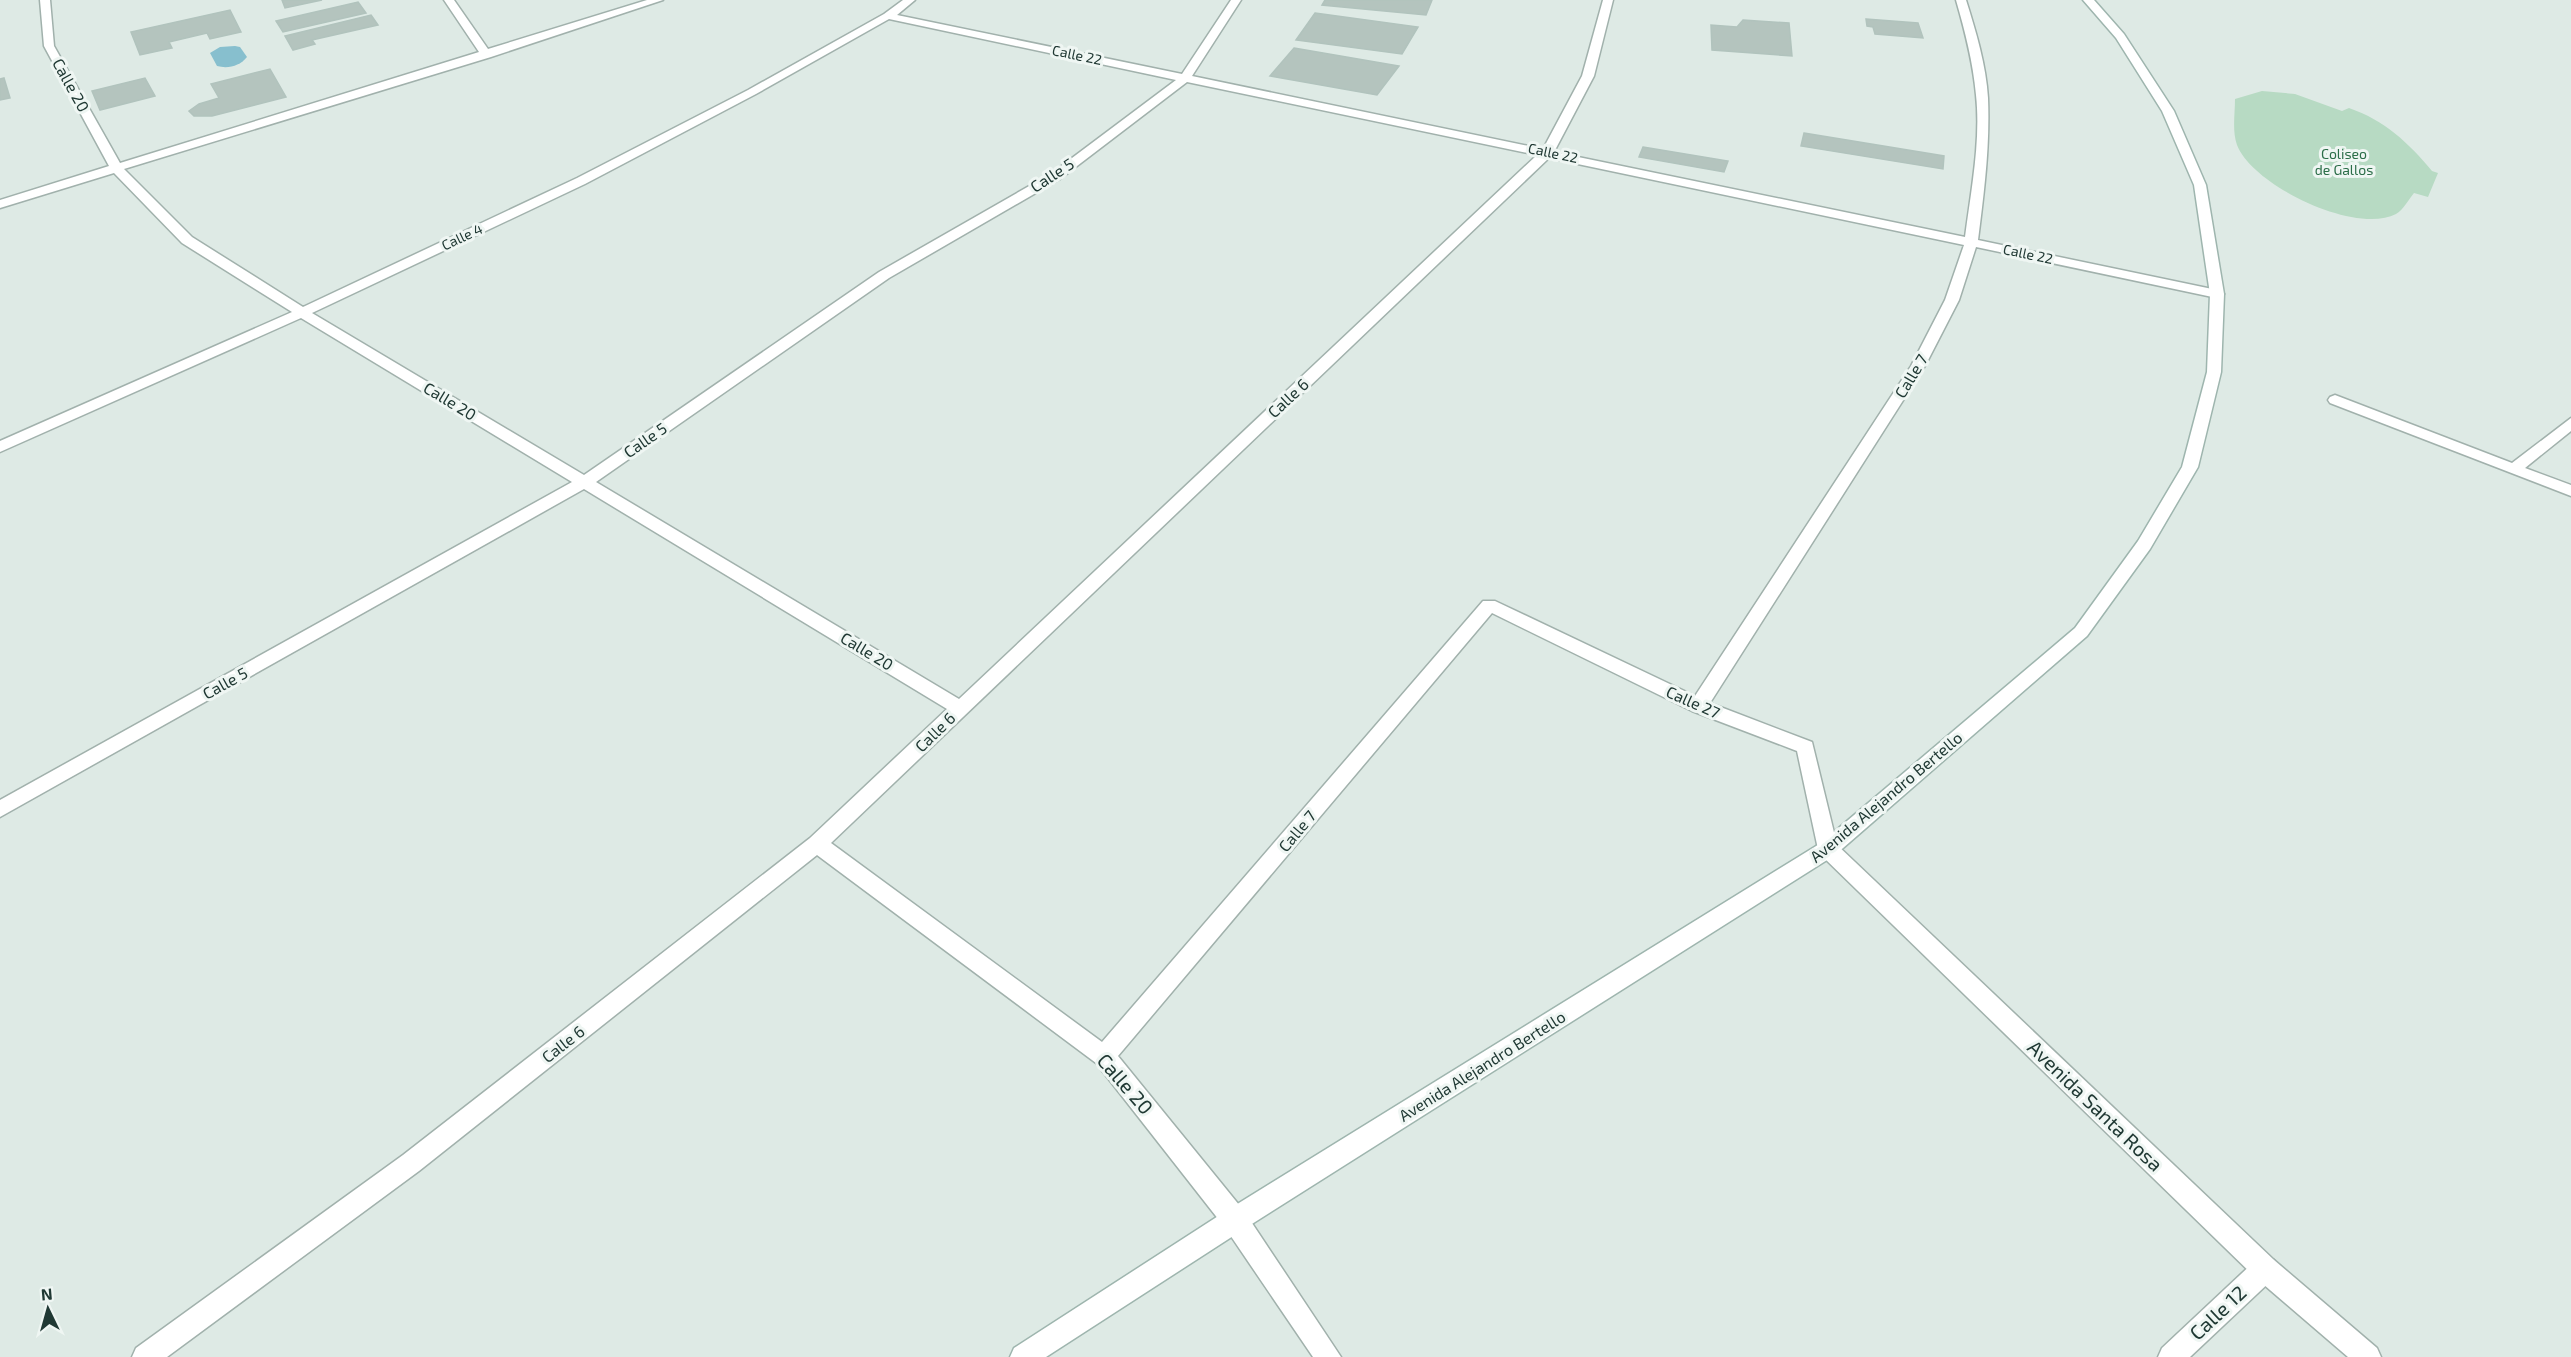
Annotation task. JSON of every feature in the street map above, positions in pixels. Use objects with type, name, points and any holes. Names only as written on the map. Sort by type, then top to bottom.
[{"type":"street","name":"Calle 20","points":[[45,0],[49,46],[117,169],[187,240],[302,313],[960,708]]},
{"type":"street","points":[[449,0],[487,55]]},
{"type":"street","points":[[0,204],[487,55],[658,0]]},
{"type":"street","name":"Calle 5","points":[[0,809],[585,482],[884,275],[1056,176],[1186,77],[1236,0]]},
{"type":"street","name":"Calle 6","points":[[145,1357],[411,1163],[817,844],[1548,152],[1588,76],[1607,13],[1608,0]]},
{"type":"street","name":"Calle 7","points":[[1698,706],[1918,366],[1952,300],[1971,242],[1980,172],[1983,97],[1961,0]]},
{"type":"street","name":"Avenida Alejandro Bertello","points":[[1023,1357],[1235,1220],[1828,849],[2081,632],[2144,545],[2190,467],[2214,372],[2217,294],[2200,185],[2168,111],[2120,36],[2088,0]]},
{"type":"street","name":"Calle 4","points":[[0,447],[302,313],[581,181],[752,92],[888,16],[904,1]]},
{"type":"street","name":"Calle 22","points":[[888,16],[1548,152],[2217,294]]},
{"type":"street","points":[[2335,400],[2571,490]]},
{"type":"street","points":[[2515,468],[2571,423]]},
{"type":"street","name":"Calle 7","points":[[1104,1056],[1489,605]]},
{"type":"street","name":"Calle 27","points":[[1489,605],[1698,706],[1805,747],[1828,849]]},
{"type":"street","name":"Calle 20","points":[[817,844],[1104,1056],[1235,1220],[1328,1357]]},
{"type":"street","name":"Avenida Santa Rosa","points":[[1828,849],[2265,1269],[2368,1357]]},
{"type":"street","name":"Calle 12","points":[[2171,1357],[2265,1269]]},
{"type":"green space","name":"Coliseo de Gallos","points":[[2262,91],[2295,94],[2342,111],[2349,108],[2385,126],[2405,142],[2432,171],[2438,173],[2428,197],[2414,193],[2396,214],[2378,219],[2357,218],[2308,203],[2284,190],[2263,176],[2247,161],[2235,140],[2235,99]]},
{"type":"water","points":[[220,47],[240,47],[247,57],[234,66],[217,66],[210,53]]},
{"type":"building","points":[[282,0],[322,0],[285,8]]},
{"type":"building","points":[[1325,0],[1432,0],[1426,15],[1322,5]]},
{"type":"building","points":[[358,2],[366,13],[283,32],[276,21]]},
{"type":"building","points":[[230,10],[241,32],[210,39],[207,33],[169,42],[172,48],[140,55],[131,32]]},
{"type":"building","points":[[1315,13],[1418,27],[1402,54],[1296,40]]},
{"type":"building","points":[[371,15],[378,25],[312,40],[315,44],[293,50],[285,36]]},
{"type":"building","points":[[1866,19],[1918,23],[1923,38],[1875,34],[1873,27],[1867,26]]},
{"type":"building","points":[[1743,20],[1789,23],[1792,56],[1712,50],[1711,25],[1737,27]]},
{"type":"building","points":[[1294,48],[1399,66],[1377,95],[1270,76]]},
{"type":"building","points":[[270,69],[286,97],[212,116],[194,116],[189,111],[199,104],[219,98],[211,84]]},
{"type":"building","points":[[4,78],[10,98],[0,100],[0,79]]},
{"type":"building","points":[[145,78],[155,96],[100,110],[92,91]]},
{"type":"building","points":[[1804,133],[1944,156],[1943,169],[1801,146]]},
{"type":"building","points":[[1643,147],[1728,161],[1724,172],[1639,157]]}]
